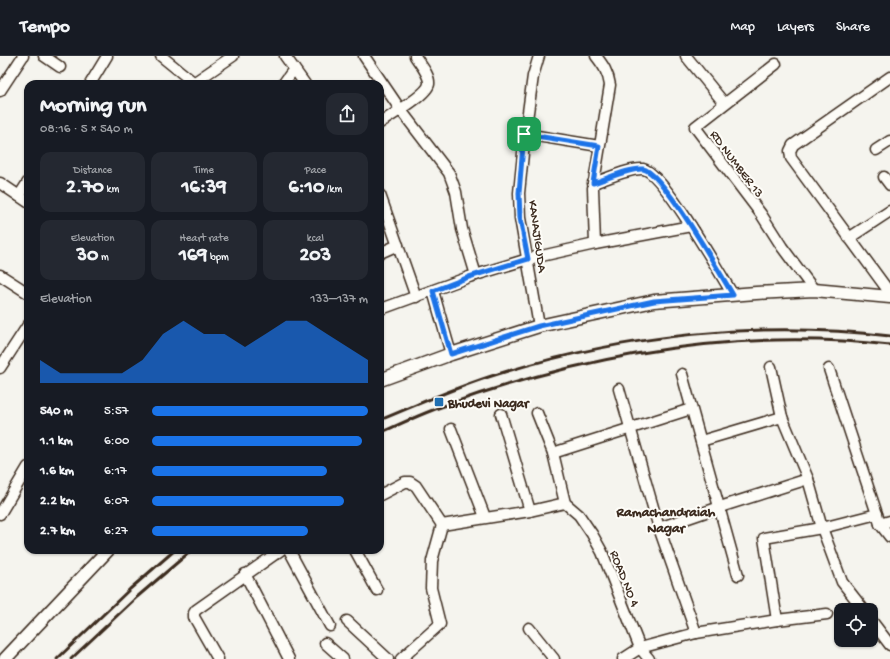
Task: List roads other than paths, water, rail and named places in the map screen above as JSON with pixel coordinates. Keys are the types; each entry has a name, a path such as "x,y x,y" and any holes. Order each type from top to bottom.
{"street":[{"path":"0,91 23,56"},
{"path":"44,56 60,67"},
{"path":"92,80 106,56"},
{"path":"161,56 189,80"},
{"path":"197,80 233,56"},
{"path":"285,56 302,80"},
{"path":"364,56 380,80"},
{"path":"384,120 415,101 425,92 429,84 427,76 415,56"},
{"name":"KANAJIGUDA","path":"539,56 533,76 524,134 519,193 520,218 539,326"},
{"path":"595,244 593,183 610,84 609,75 605,67 596,56"},
{"path":"686,56 724,103 776,64"},
{"path":"286,80 294,69"},
{"path":"890,77 793,145 790,151 791,158 890,293"},
{"path":"384,85 449,173 456,192 462,229 476,275"},
{"name":"RD NUMBER 13","path":"724,103 695,127 761,214 782,247 814,290"},
{"path":"524,134 599,146"},
{"path":"876,150 890,141"},
{"path":"593,183 630,171 643,169 650,172 662,184 691,226 733,295"},
{"path":"0,183 24,199"},
{"path":"19,196 24,188"},
{"path":"384,206 416,297"},
{"path":"849,238 890,211"},
{"path":"384,308 476,275 528,259 595,244 691,226"},
{"path":"384,251 398,245"},
{"path":"0,275 24,290"},
{"path":"384,379 451,354 539,326 654,301 814,290 890,297"},
{"path":"433,291 451,354"},
{"path":"0,368 24,331"},
{"path":"771,367 782,417 808,478 822,528 842,582 858,603"},
{"path":"829,369 882,520 890,537"},
{"path":"682,374 738,575"},
{"path":"619,389 660,528 696,633"},
{"path":"553,453 691,409"},
{"path":"442,525 530,511 565,503 553,453 537,413"},
{"path":"500,414 530,511"},
{"path":"701,441 782,417"},
{"path":"451,429 485,517"},
{"path":"660,528 808,478"},
{"path":"0,514 24,479"},
{"path":"384,493 405,482 410,482 416,486 442,525 432,561 431,588 440,624 401,659"},
{"name":"ROAD NO 4","path":"565,503 579,515 602,552 640,648 649,659"},
{"path":"777,620 764,538 882,520"},
{"path":"5,659 104,554"},
{"path":"218,659 194,617 194,613 245,574 275,554"},
{"path":"291,554 330,626"},
{"path":"357,554 377,590"},
{"path":"245,574 289,659"},
{"path":"623,659 640,648 696,633 777,620 827,614"},
{"path":"347,621 388,659"},
{"path":"529,628 554,659"},
{"path":"878,629 890,645"},
{"path":"325,643 343,659"}],"railway":[{"path":"384,418 453,390 498,374 594,349 643,341 692,334 791,330 841,331 890,336"},
{"path":"384,431 433,410 495,388 606,360 662,350 719,343 776,340 833,341 890,345"},
{"path":"57,659 130,589 170,554"},
{"path":"71,659 137,597 187,554"}],"place":[{"name":"Bhudevi Nagar","path":"439,402"}],"district":[{"name":"Ramachandraiah Nagar","path":"666,520"}]}
